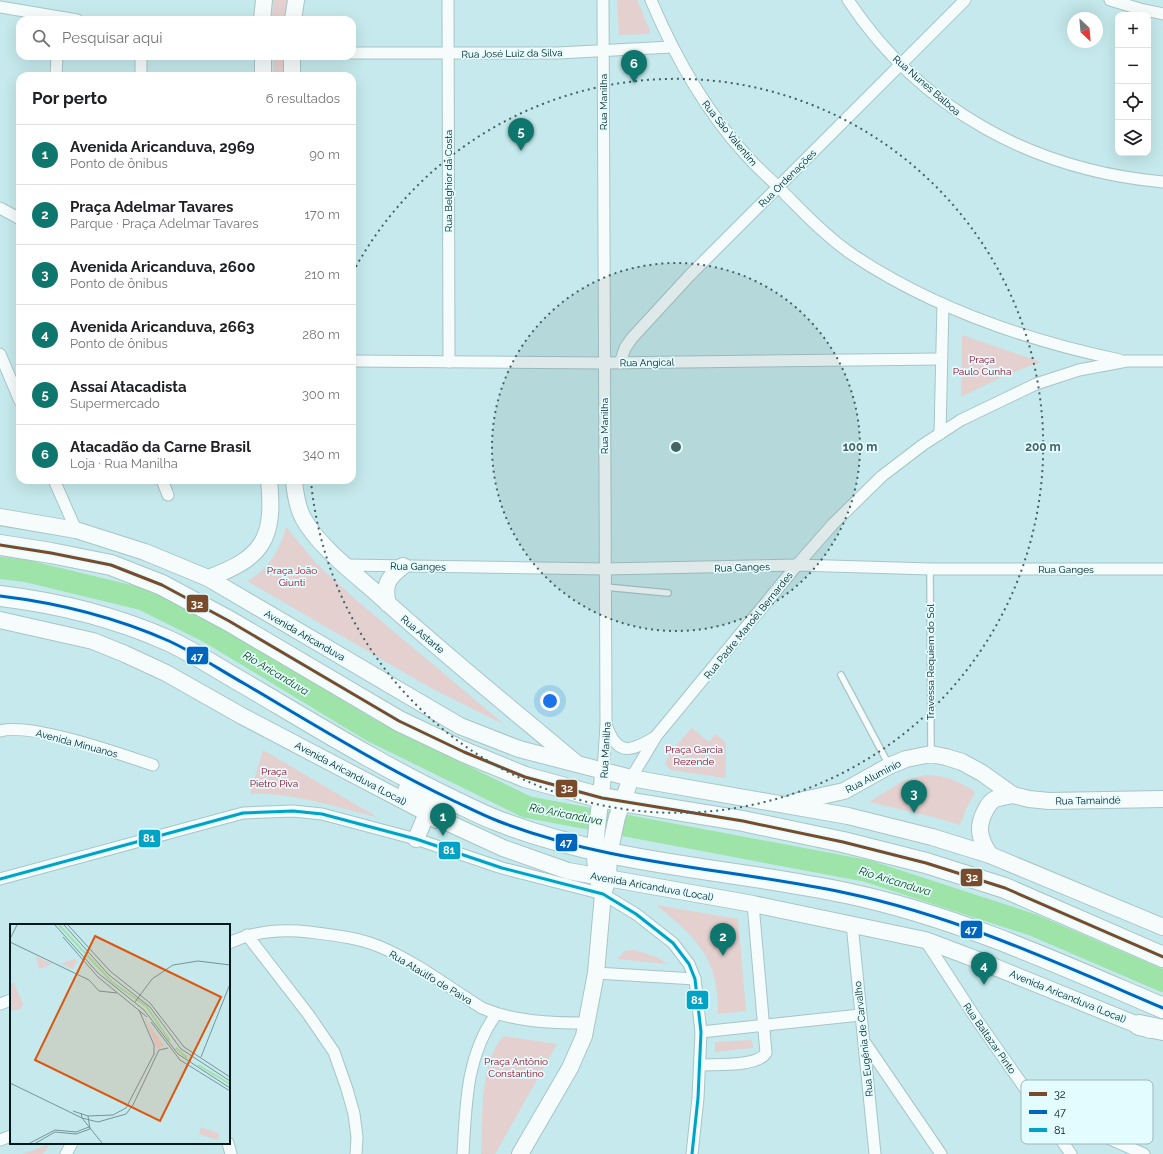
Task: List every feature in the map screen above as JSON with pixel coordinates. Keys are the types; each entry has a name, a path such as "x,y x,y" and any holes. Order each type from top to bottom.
{"highway":[{"path":"0,545 111,565 162,585 229,621 406,724 464,752 525,777 601,805 619,809 743,821 843,842 926,863 1005,888 1163,957"},
{"path":"0,552 39,558 51,553"},
{"path":"0,596 28,600 104,616 163,639 285,707 370,757 433,790 496,820 556,841 603,845 846,893 916,912 1010,945 1163,1008"},
{"path":"285,707 292,724 429,802 432,815"},
{"path":"1138,1025 1163,1030"}],"main road":[{"path":"262,16 264,0"},
{"path":"294,16 296,0"},
{"path":"262,60 263,72"},
{"path":"292,60 292,72"},
{"path":"208,578 234,568 247,560 265,539 270,526 271,510 269,484"},
{"name":"Rua Astarte","path":"294,484 297,505 304,518 313,532 344,565 388,604 581,766"},
{"name":"Avenida Aricanduva","path":"0,517 76,530 145,552 208,578 460,726 519,749 603,772"},
{"path":"388,604 385,590 386,584 403,566"},
{"name":"Avenida Aricanduva (Local)","path":"0,620 93,641 125,654 166,673 242,716 432,815 503,848 568,871 754,904 924,940 1163,1035"},
{"name":"Rua Alumínio","path":"784,804 844,791 889,766 906,759 931,754 962,762 982,773 1013,795"},
{"path":"603,772 848,816 932,837 990,854 1163,927"},
{"name":"Rua Manilha","path":"603,772 601,805 603,845"},
{"name":"Rua Padre Manoel Bernardes","path":"603,845 631,778"},
{"path":"990,854 982,843 979,830 981,818 987,807 995,799 1013,795"},
{"name":"Rua Tamaindé","path":"1013,795 1049,801 1163,799"},
{"path":"416,839 432,815"},
{"path":"520,1154 570,1068 584,1036 596,973 603,894 603,845"}],"street":[{"name":"Rua Belghior da Costa","path":"448,0 449,362"},
{"name":"Rua Manilha","path":"603,0 606,724 603,772"},
{"name":"Rua São Valentim","path":"651,0 671,47 696,90 746,156 818,226 852,254 943,304"},
{"name":"Rua Nunes Balboa","path":"848,0 880,43 900,64 961,115 1013,144 1063,164 1138,180 1163,182"},
{"name":"Rua Ordenações","path":"620,363 625,348 632,338 690,275 965,0"},
{"path":"1110,0 1163,14"},
{"path":"0,7 46,16"},
{"name":"Rua José Luiz da Silva","path":"356,53 448,54 671,47"},
{"path":"56,72 57,60"},
{"path":"140,60 140,72"},
{"path":"0,208 16,217"},
{"path":"940,434 943,304 966,315 1020,335 1085,353 1127,361"},
{"path":"0,354 16,392"},
{"name":"Rua Angical","path":"356,361 620,363 941,359"},
{"path":"940,434 962,420 1036,384 1079,370 1127,361 1163,361"},
{"name":"Rua Padre Manoel Bernardes","path":"631,778 657,735 797,565 833,524 882,476 940,434"},
{"path":"56,484 76,530"},
{"path":"164,484 168,494"},
{"name":"Rua Ganges","path":"344,565 605,569 797,565 930,569 1163,569"},
{"path":"606,724 614,742 628,749 638,748 657,735"},
{"name":"Avenida Minuanos","path":"0,731 13,728 25,729 153,765"},
{"path":"0,879 243,813 286,811 322,814 416,839 502,868 603,894 636,914 673,943 689,964 695,979 701,1032 700,1065 692,1154"},
{"path":"700,1065 746,1062 760,1059 767,1050 754,904"},
{"name":"Rua Eugênia de Carvalho","path":"852,924 875,1154"},
{"name":"Rua Ataúlfo de Paiva","path":"230,943 248,935 273,930 300,931 356,939 394,954 482,1008 496,1014 524,1020 587,1023"},
{"path":"248,935 308,1014 334,1052 354,1114 357,1137 356,1154"},
{"name":"Rua Baltazar Pinto","path":"924,940 1021,1083"},
{"path":"596,973 695,979"},
{"path":"0,1004 10,1000"},
{"path":"463,1154 468,1079 480,1040 496,1014"},
{"path":"701,1032 860,1015"},
{"path":"864,1042 941,1154"},
{"path":"0,1140 10,1136"},
{"path":"66,1154 71,1144"},
{"path":"228,1144 231,1154"},
{"name":"Rua Baltazar Pinto","path":"1064,1144 1071,1154"},
{"path":"1121,1144 1144,1154"}],"lane":[{"name":"Travessa Requiem do Sol","path":"930,569 931,754"},
{"path":"605,587 668,593"},
{"path":"841,675 889,766"}],"green space":[{"path":"273,0 287,0 286,16 272,16"},
{"path":"617,0 637,0 650,31 649,34 619,35"},
{"path":"273,60 286,60 286,72 273,72"},
{"name":"Praça Paulo Cunha","path":"962,335 1041,362 1006,375 961,397"},
{"name":"Praça João Giunti","path":"286,527 316,563 355,599 505,725 431,688 247,581 267,565 281,543"},
{"name":"Praça Garcia Rezende","path":"692,728 709,742 716,734 726,743 726,778 670,770 665,763 671,751"},
{"name":"Praça Pietro Piva","path":"263,750 377,817 281,795 250,794"},
{"path":"925,775 952,779 975,792 960,825 869,802 903,781"},
{"path":"656,905 738,919 746,1011 718,1014 714,978 710,964 703,951 683,928"},
{"path":"634,950 657,957 667,964 618,959 624,951"},
{"name":"Praça Antônio Constantino","path":"503,1036 557,1044 495,1154 481,1154 486,1077 495,1048"},
{"path":"752,1040 753,1048 715,1052 715,1042"},
{"path":"50,1144 43,1154 22,1154"}],"waterway":[{"name":"Rio Aricanduva","path":"0,568 26,571 142,599 212,634 372,731 527,807 867,871 1033,925 1163,981"}],"transit line":[{"name":"32","path":"0,545 111,565 162,585 229,621 399,721 464,752 525,777 602,798 743,821 843,842 926,863 1005,888 1163,957"},
{"name":"47","path":"0,596 86,612 149,632 169,641 198,656 373,759 480,814 498,821 541,836 627,857 758,877 846,893 927,914 1046,958 1163,1008"},
{"name":"81","path":"0,879 243,813 293,811 322,814 416,839 502,868 603,894 636,914 673,943 689,964 695,979 701,1032 698,1098 692,1154"}],"place":[{"name":"Atacadão da Carne Brasil","path":"634,83"},
{"name":"Assaí Atacadista","path":"521,151"},
{"name":"Avenida Aricanduva, 2600","path":"914,813"},
{"name":"Avenida Aricanduva, 2969","path":"443,836"},
{"name":"Praça Adelmar Tavares","path":"723,956"},
{"name":"Avenida Aricanduva, 2663","path":"984,985"}]}
